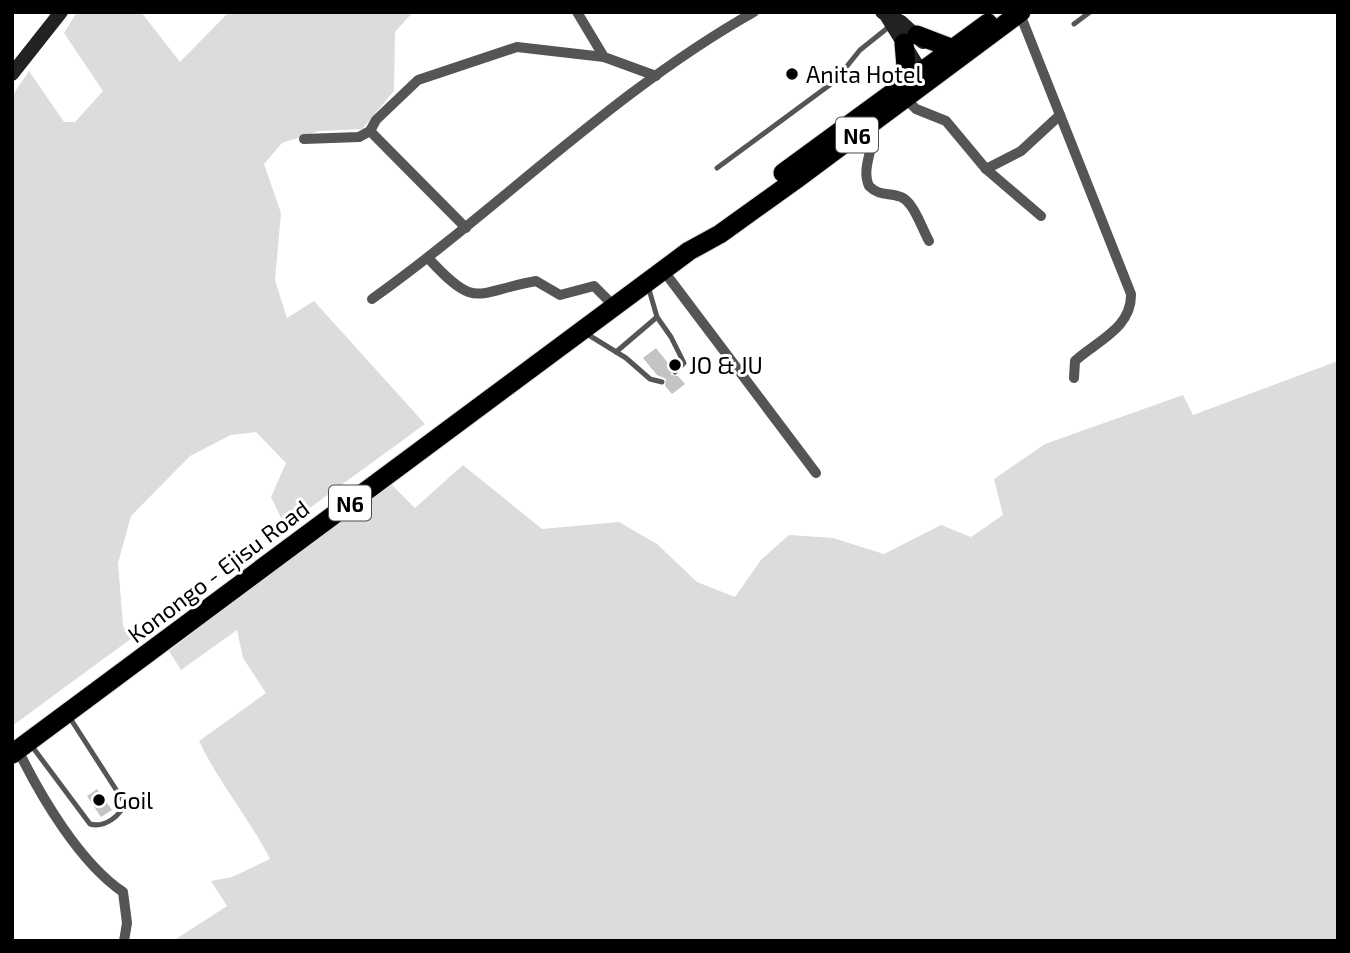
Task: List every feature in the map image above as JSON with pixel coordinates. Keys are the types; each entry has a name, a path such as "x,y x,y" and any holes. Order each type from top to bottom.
{"highway":[{"name":"Konongo - Ejisu Road","path":"688,251 712,225 925,77 945,58 1015,13"},
{"path":"902,93 911,39 945,58"},
{"name":"Konongo - Ejisu Road","path":"20,749 688,251 720,234 871,125 902,93"}],"main road":[{"path":"12,74 61,12"},
{"path":"886,17 911,39 925,77"}],"street":[{"path":"577,12 604,57"},
{"path":"372,299 429,259 656,76 754,12"},
{"path":"1015,13 1060,115 1130,294 1131,307 1126,318 1075,361 1074,378"},
{"path":"304,139 359,137 370,131 376,120 418,80 517,47 604,57 656,76"},
{"path":"902,93 916,109 946,121 986,169 1041,216"},
{"path":"986,169 1021,151 1060,115"},
{"path":"871,125 873,147 865,170 869,187 882,195 898,196 906,200 929,242"},
{"path":"370,131 466,228"},
{"path":"429,259 452,284 469,294 481,296 536,281 560,295 594,286 614,306"},
{"path":"655,276 816,473"},
{"path":"20,749 36,786 97,871 123,892 127,922 124,941"}],"lane":[{"path":"1074,24 1090,12"},
{"path":"717,168 835,81 886,17"},
{"path":"655,276 657,317 682,355 684,363 675,372"},
{"path":"617,352 657,317"},
{"path":"581,331 617,352 650,379 662,382"},
{"path":"20,749 90,824 98,827 121,812 124,802 68,714"}],"shaded area":[{"path":"77,12 141,12 180,62 229,12 413,12 395,32 394,91 362,129 319,131 282,143 264,164 281,213 275,280 287,318 314,301 425,424 285,526 271,497 286,463 256,432 231,435 190,456 131,516 118,563 123,626 132,638 12,726 12,96 29,71 64,122 75,122 103,91 64,33"},
{"path":"1338,361 1338,941 173,941 227,906 211,881 232,877 270,859 199,741 266,693 243,658 237,630 181,670 169,651 389,482 415,508 463,465 542,529 619,522 657,544 697,582 735,597 761,560 789,535 833,538 884,554 941,525 971,537 1003,515 994,479 1045,444 1183,395 1193,415"}],"building":[{"path":"656,348 672,368 671,375 678,376 685,384 672,394 665,386 666,379 657,375 643,358"},
{"path":"97,789 112,810 101,817 87,796"}],"place":[{"name":"Anita Hotel","path":"792,74"},
{"name":"JO & JU","path":"675,365"},
{"name":"Goil","path":"99,800"}]}
